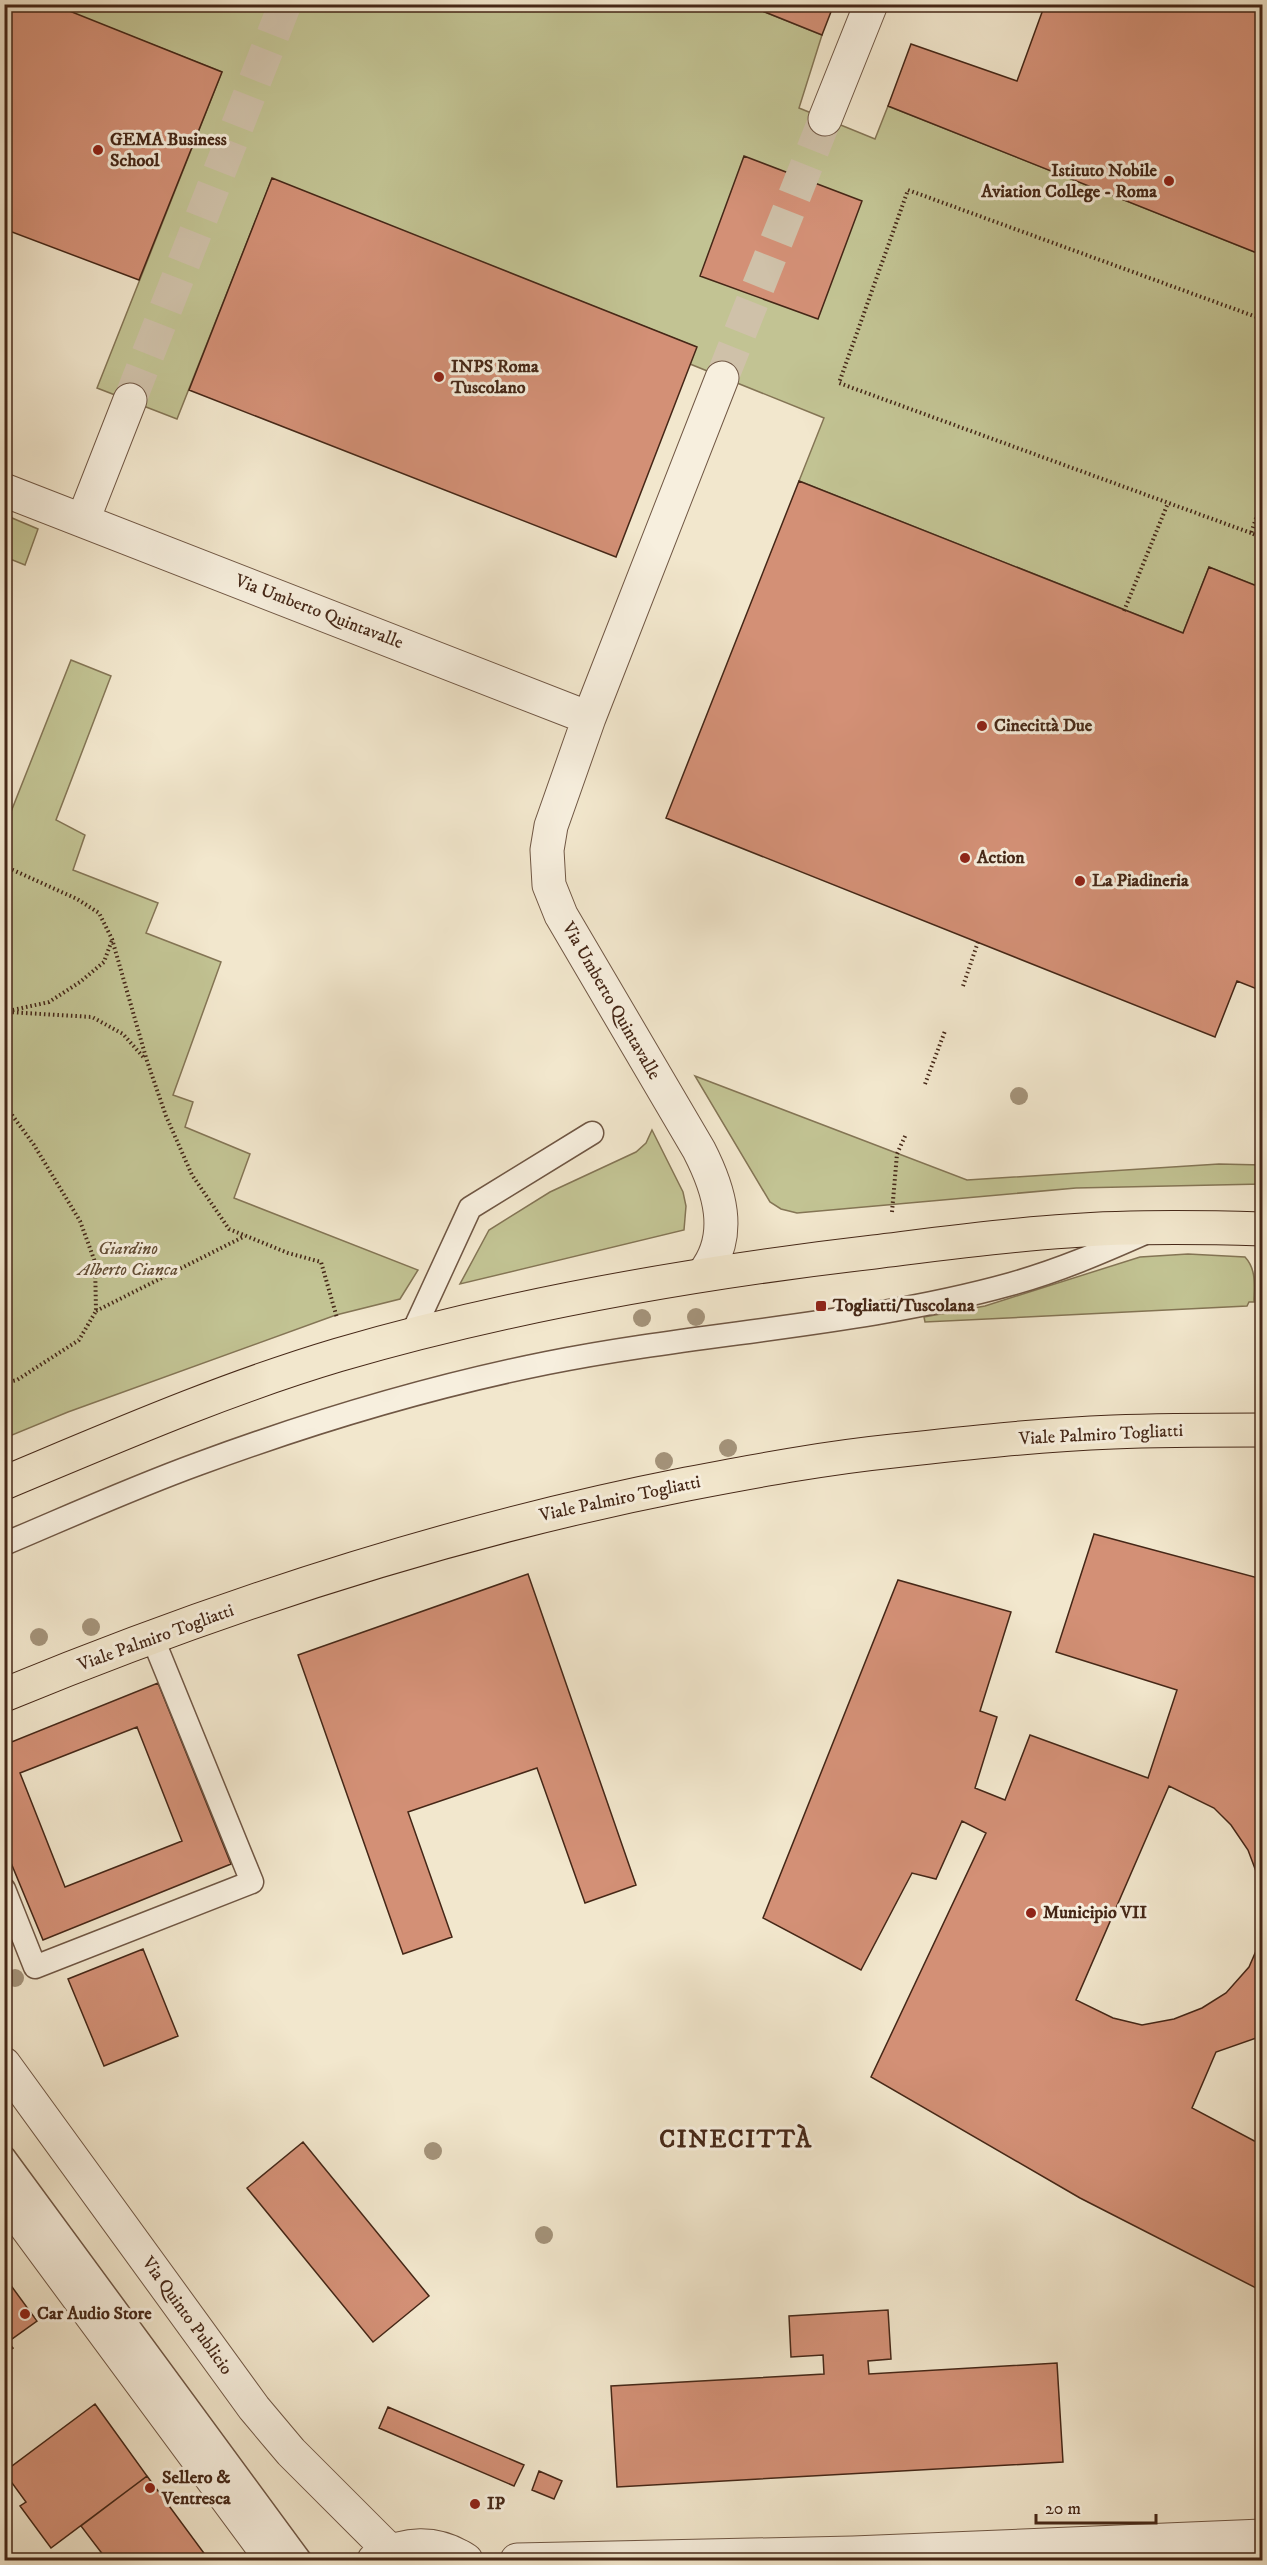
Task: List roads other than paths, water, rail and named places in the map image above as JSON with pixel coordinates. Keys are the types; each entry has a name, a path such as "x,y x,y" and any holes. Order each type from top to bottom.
{"main road":[{"path":"4,1483 209,1399 340,1355 477,1319 592,1294 704,1274 972,1239 1071,1230 1157,1227 1263,1229"},
{"name":"Viale Palmiro Togliatti","path":"4,1695 153,1639 390,1557 468,1534 595,1502 726,1476 850,1456 1111,1432 1263,1430"}],"street":[{"path":"825,119 870,4"},
{"name":"Via Umberto Quintavalle","path":"704,1274 719,1248 721,1239 719,1202 708,1167 567,927 549,885 547,850 551,826 589,718 722,378"},
{"path":"83,520 130,400"},
{"name":"Via Umberto Quintavalle","path":"4,490 589,718"},
{"name":"Via Quinto Publicio","path":"4,2064 254,2408 382,2556"},
{"path":"4,2197 272,2560"},
{"path":"518,2560 853,2553 1263,2536"},
{"path":"382,2556 411,2545 432,2546 452,2551 466,2560"}],"lane":[{"path":"411,1336 470,1208 592,1132"},
{"path":"4,1544 195,1465 356,1410 485,1376 609,1351 930,1304 1041,1275 1091,1257 1157,1227"},
{"path":"4,1889 35,1967 252,1882 153,1639"},
{"path":"4,2157 300,2560"}],"tunnel":[{"path":"130,400 285,4"},
{"path":"722,378 825,119"}],"place":[{"name":"GEMA Business School","path":"98,150"},
{"name":"Istituto Nobile Aviation College - Roma","path":"1169,181"},
{"name":"INPS Roma Tuscolano","path":"439,377"},
{"name":"Cinecittà Due","path":"982,726"},
{"name":"Action","path":"965,858"},
{"name":"La Piadineria","path":"1080,881"},
{"name":"Togliatti/Tuscolana","path":"821,1306"},
{"name":"Municipio VII","path":"1031,1913"},
{"name":"Car Audio Store","path":"25,2314"},
{"name":"Sellero & Ventresca","path":"150,2488"},
{"name":"IP","path":"475,2504"}],"district":[{"name":"CINECITTÀ","path":"736,2140"}],"park label":[{"name":"Giardino Alberto Cianca","path":"128,1259"}]}
